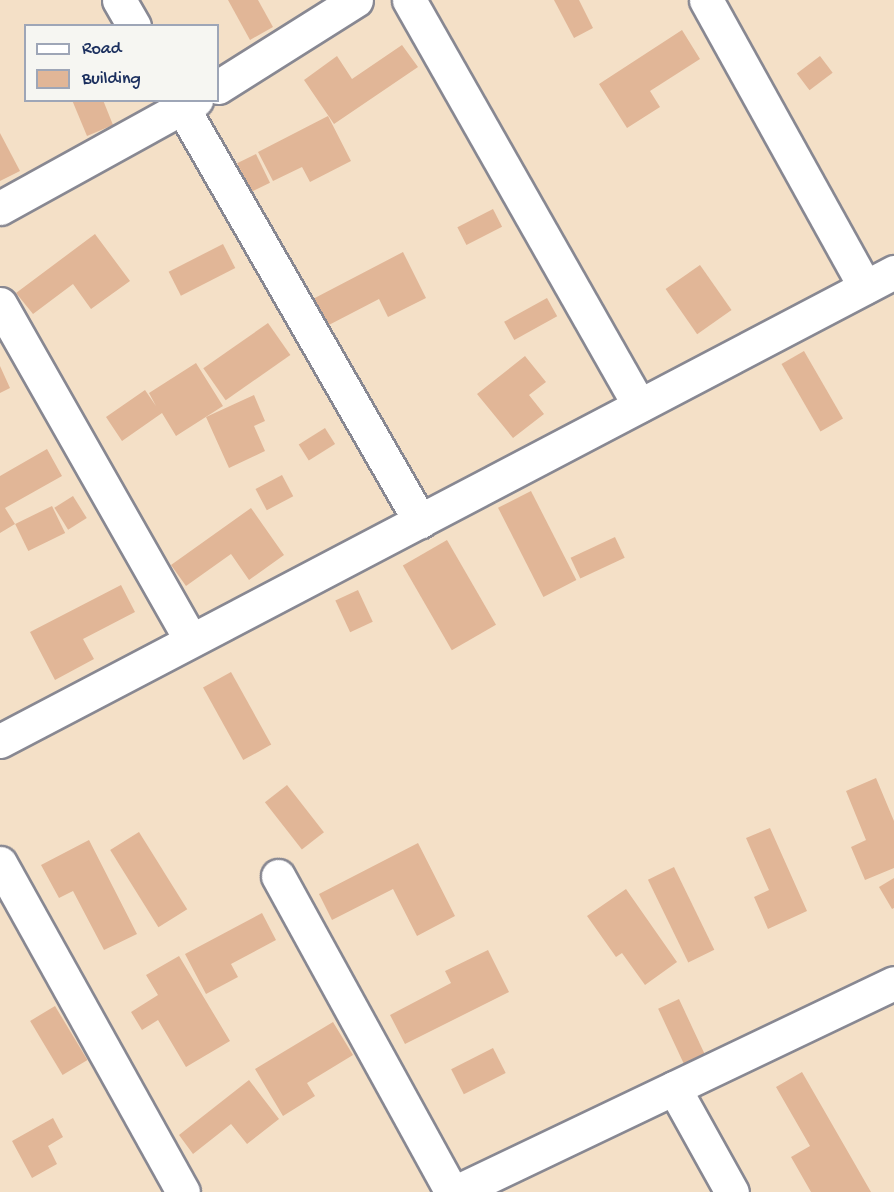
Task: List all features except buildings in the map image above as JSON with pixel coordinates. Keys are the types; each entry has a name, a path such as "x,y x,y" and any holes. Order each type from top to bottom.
{"street":[{"path":"119,0 133,24"},
{"path":"219,86 356,0"},
{"path":"409,0 639,405"},
{"path":"706,0 865,287"},
{"path":"0,208 186,103 420,520"},
{"path":"0,741 894,272"},
{"path":"0,304 191,640"},
{"path":"0,863 183,1192"},
{"path":"278,876 454,1192 894,983"},
{"path":"674,1088 732,1192"}]}
